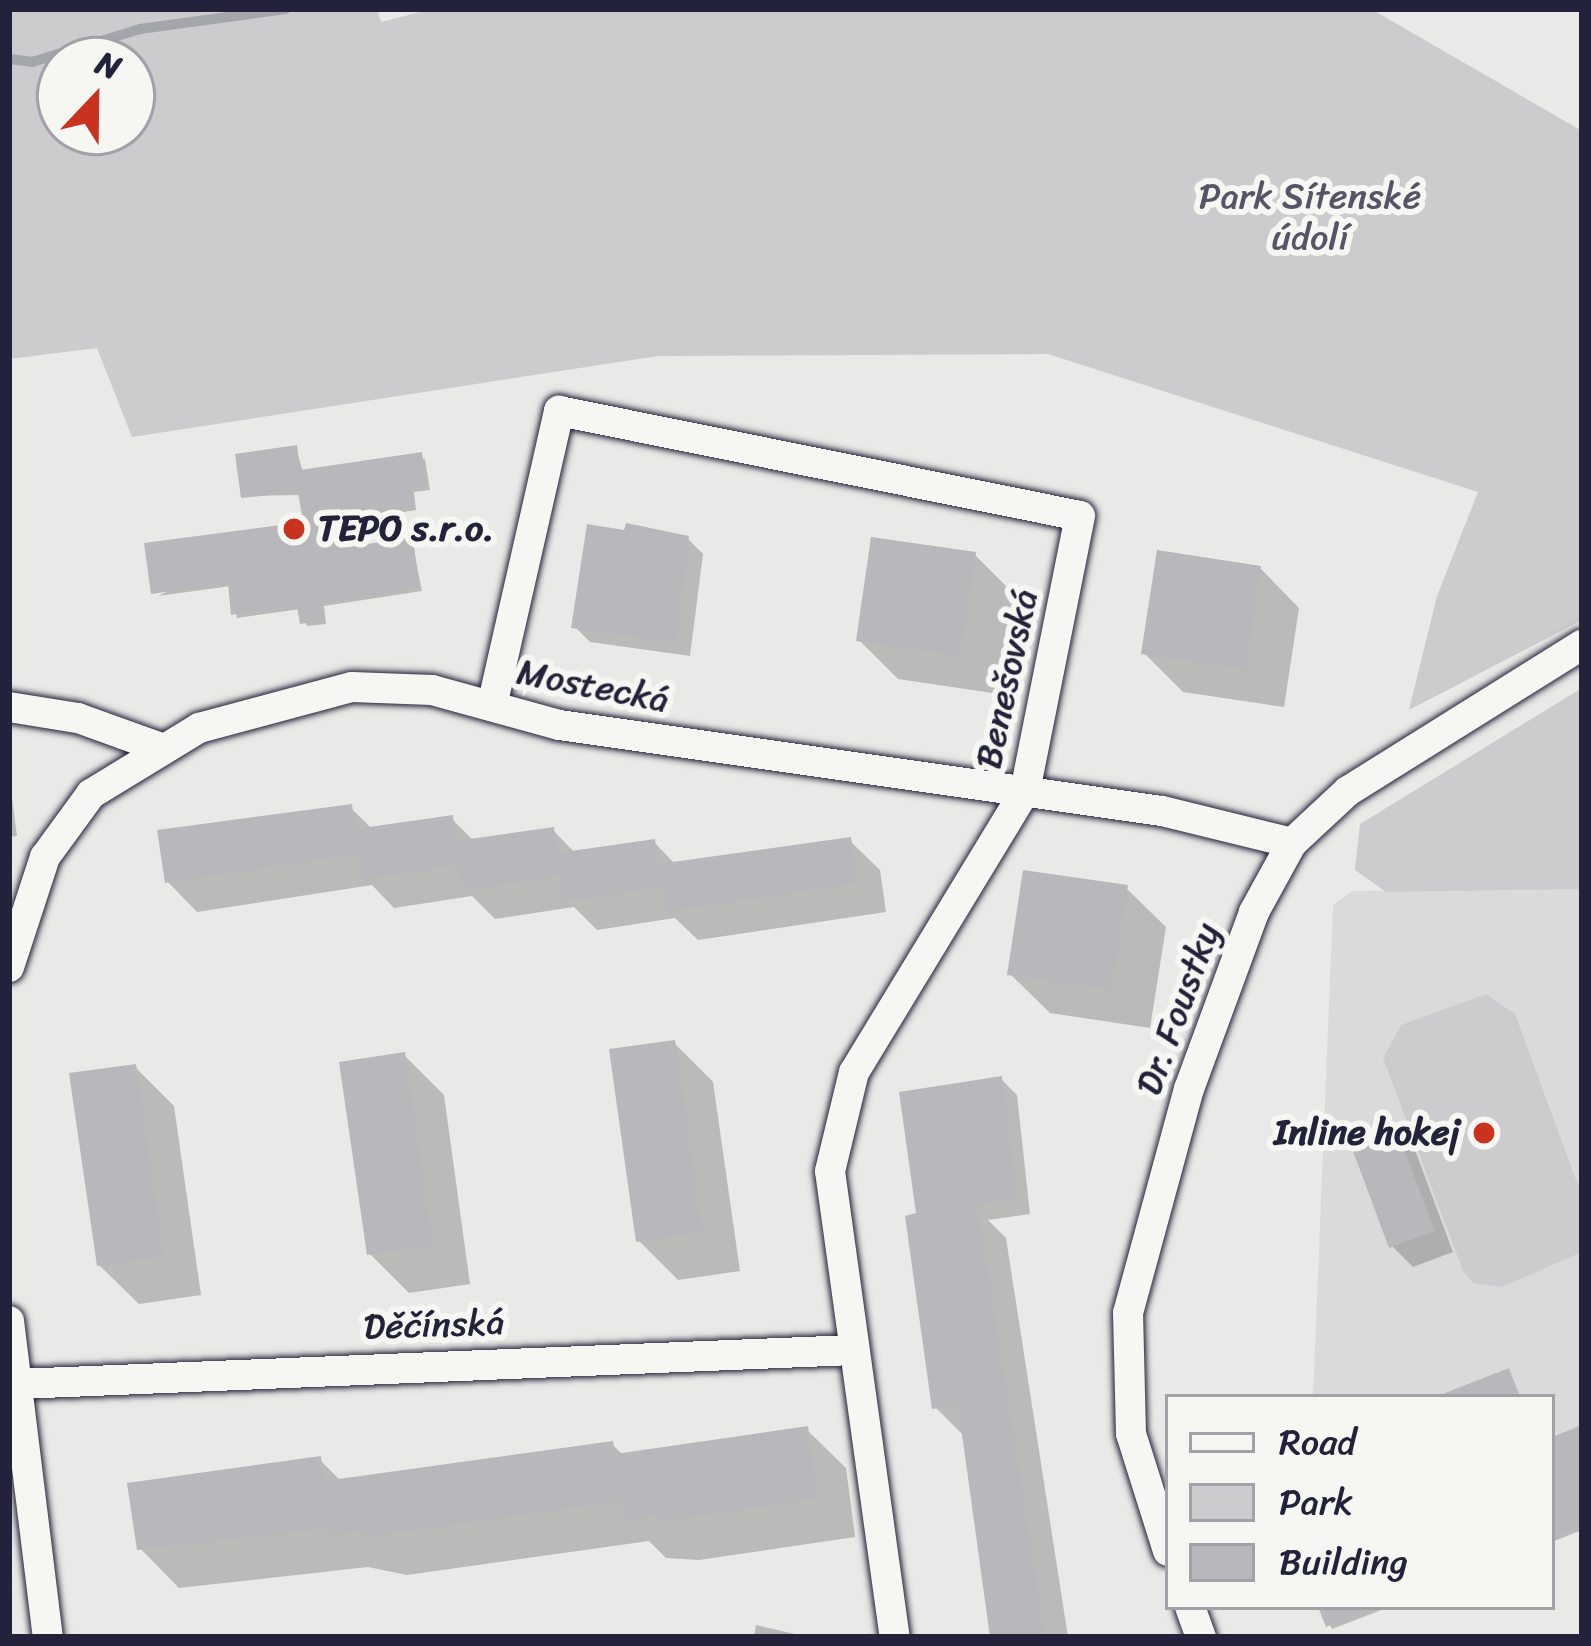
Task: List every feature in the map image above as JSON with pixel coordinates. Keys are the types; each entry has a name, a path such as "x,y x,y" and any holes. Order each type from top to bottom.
{"street":[{"name":"Benešovská","path":"492,706 560,412 1080,516 1024,791 854,1072 830,1171 895,1637"},
{"name":"Dr. Foustky","path":"1165,1542 1131,1434 1125,1369 1137,1260 1220,998 1292,843 1416,743 1582,645"},
{"name":"Mostecká","path":"9,968 45,857 91,794 199,728 352,687 432,690 560,725 1238,825 1292,843"},
{"path":"9,707 78,718 164,748"},
{"path":"9,1321 48,1637"},
{"name":"Děčínská","path":"18,1384 854,1350"}],"shaded area":[{"path":"1582,889 1582,1525 1555,1536 1555,1394 1313,1394 1333,905 1352,891"}],"green space":[{"name":"Park Sítenské údolí","path":"9,9 377,9 381,22 432,9 1371,9 1582,131 1582,620 1409,710 1437,596 1478,492 1048,354 658,356 132,437 97,348 9,359"},
{"path":"1582,688 1582,889 1386,892 1355,870 1360,824"},
{"name":"Inline hokej","path":"1486,994 1515,1014 1582,1196 1582,1252 1502,1287 1473,1283 1463,1271 1383,1058 1401,1025"}],"building":[{"name":"TEPO s.r.o.","path":"297,445 300,470 422,452 427,486 411,489 414,507 342,518 342,548 413,537 419,588 321,603 324,620 300,624 297,606 231,615 228,583 151,594 144,543 303,522 298,492 241,498 235,454"},
{"path":"626,523 689,536 676,643 571,628 587,524 624,530"},
{"path":"871,537 976,552 960,656 856,641"},
{"path":"1157,550 1261,566 1246,669 1141,654"},
{"path":"352,804 355,829 453,815 456,841 554,827 557,853 655,839 658,864 851,837 858,883 666,912 662,887 564,902 560,876 463,891 459,865 362,880 358,854 165,883 157,830"},
{"path":"1023,870 1128,885 1111,990 1007,975"},
{"path":"675,1040 702,1232 636,1242 609,1049"},
{"path":"405,1052 432,1245 367,1255 339,1062"},
{"path":"136,1064 163,1257 97,1266 69,1073"},
{"path":"1002,1076 1017,1199 977,1205 1045,1637 990,1637 958,1405 932,1409 905,1216 916,1213 899,1092"},
{"path":"1395,1126 1435,1231 1389,1248 1350,1143"},
{"path":"1509,1368 1519,1394 1443,1394"},
{"path":"1582,1425 1582,1525 1555,1536 1555,1436"},
{"path":"808,1426 817,1499 657,1522 657,1516 624,1520 622,1501 365,1537 364,1531 332,1535 331,1528 137,1550 127,1483 321,1456 324,1481 613,1441 615,1454"},
{"path":"1319,1610 1368,1610 1326,1627"},
{"path":"756,1625 799,1635 799,1637 754,1637"}],"waterway":[{"path":"9,59 32,62 140,29 286,9"}],"place":[{"name":"TEPO s.r.o.","path":"294,529"},
{"name":"Inline hokej","path":"1484,1133"}]}
